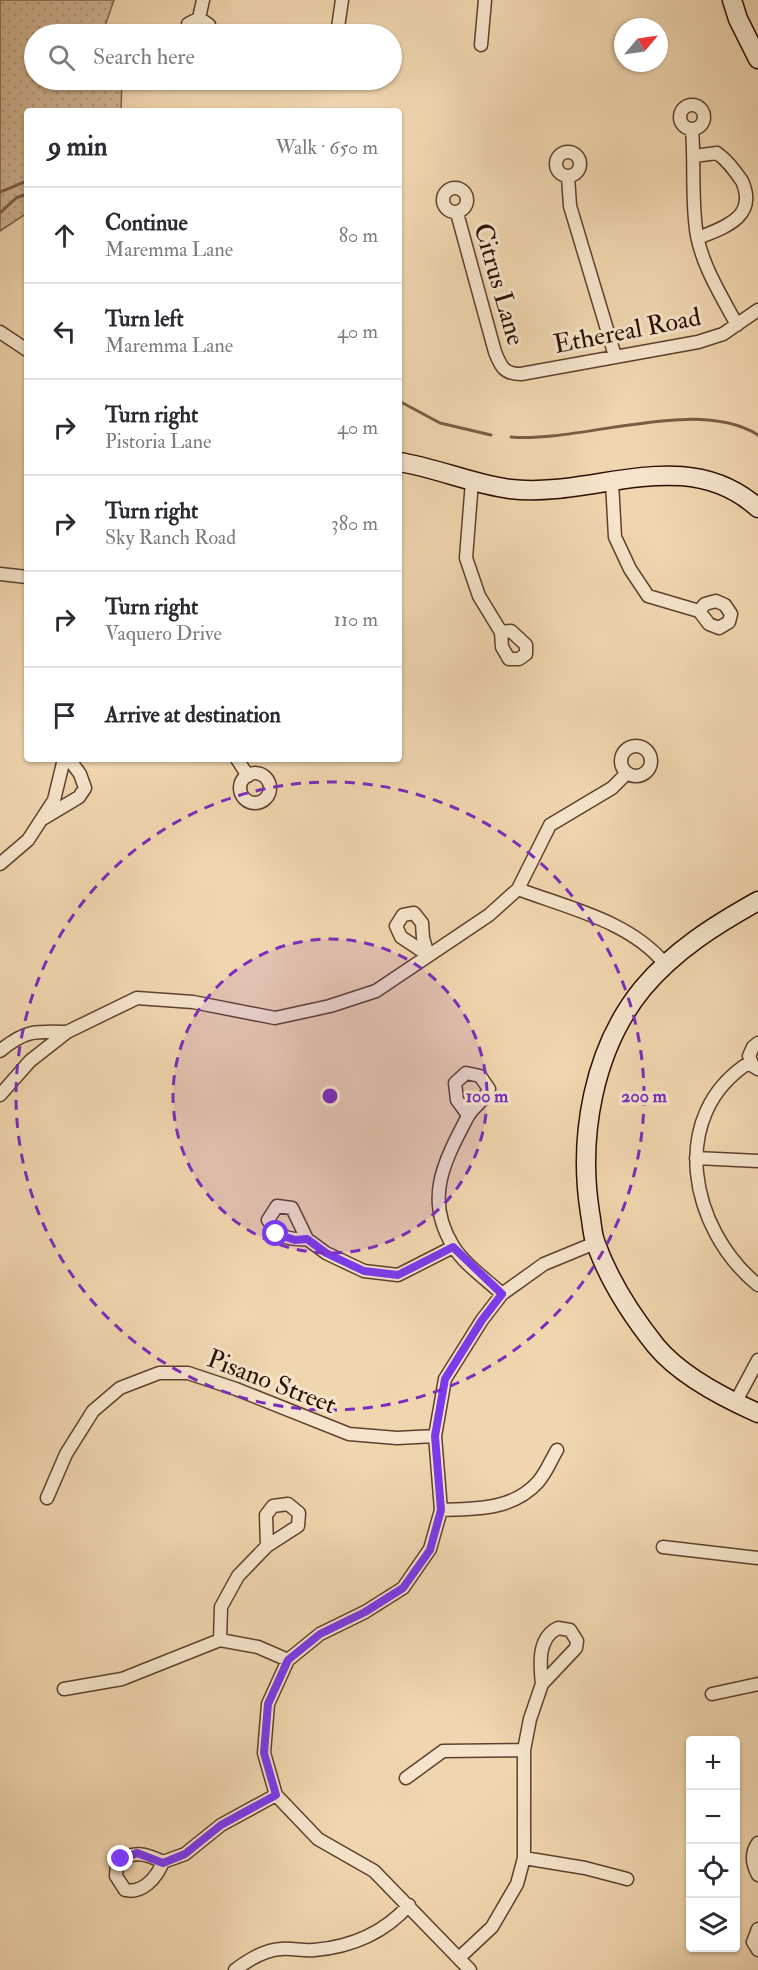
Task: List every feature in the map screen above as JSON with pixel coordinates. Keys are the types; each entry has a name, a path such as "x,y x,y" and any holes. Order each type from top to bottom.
{"street":[{"path":"188,24 199,18 203,0"},
{"path":"338,24 342,0"},
{"path":"481,45 485,0"},
{"path":"732,0 738,19 758,59"},
{"path":"199,18 208,24"},
{"path":"692,129 693,208 698,238 710,273 737,324"},
{"path":"694,156 717,153 729,162 750,195 750,205 741,217 698,238"},
{"path":"568,176 570,206 615,356"},
{"name":"Citrus Lane","path":"457,213 476,288 501,367"},
{"name":"Ethereal Road","path":"501,367 509,374 521,374 698,342 723,334 758,310"},
{"path":"0,332 24,348"},
{"path":"402,463 512,489 565,488 658,473 699,478 734,492 758,508"},
{"path":"472,481 466,558 478,596 501,632"},
{"path":"612,482 615,537 630,569 648,597 699,611"},
{"path":"0,574 24,577"},
{"path":"2,857 28,840 43,818 54,800 66,762"},
{"path":"43,818 80,797 85,788 80,774 70,762"},
{"path":"239,762 248,776"},
{"path":"0,1095 30,1061 67,1032 138,998 194,1002 275,1018 330,1006 376,991 489,915 518,889 550,825 612,788 627,773"},
{"path":"518,889 617,926 639,938 665,963"},
{"path":"758,901 704,932 665,963 641,990 621,1022 594,1084 585,1150 595,1243 625,1302 657,1347 699,1382 735,1403 758,1413"},
{"path":"0,1051 23,1034 37,1031 67,1032"},
{"path":"758,1043 750,1051 754,1065 719,1088 703,1117 696,1158 698,1193 715,1235 742,1272 758,1285"},
{"path":"468,1115 439,1178 437,1210 453,1247 502,1294"},
{"path":"696,1158 758,1161"},
{"path":"307,1239 326,1253 364,1271 398,1275 453,1247"},
{"path":"470,1970 374,1871 318,1839 276,1795 264,1753 268,1704 288,1660 320,1634 365,1612 403,1588 430,1550 441,1510 435,1436 445,1379 482,1320 502,1294 544,1264 595,1243"},
{"path":"735,1403 758,1360"},
{"name":"Pisano Street","path":"47,1498 66,1454 93,1411 120,1388 159,1373 188,1373 236,1389 349,1434 397,1438 435,1436"},
{"path":"441,1510 487,1509 518,1499 538,1482 557,1450"},
{"path":"220,1640 221,1607 238,1576 267,1546"},
{"path":"663,1548 758,1558"},
{"path":"64,1689 122,1679 220,1640 258,1647 288,1660"},
{"path":"459,1958 492,1927 517,1884 524,1857 524,1750 530,1719 542,1684"},
{"path":"712,1694 758,1684"},
{"path":"406,1778 443,1751 524,1750"},
{"path":"163,1863 185,1854 221,1825 276,1795"},
{"path":"758,1843 754,1849 752,1863 758,1875"},
{"path":"524,1857 585,1868 627,1879"},
{"path":"235,1970 251,1958 280,1949 310,1951 340,1947 394,1922 409,1905"},
{"path":"758,1929 753,1942 758,1950"}],"shaded area":[{"path":"0,0 114,0 106,24 24,24 24,90 122,90 121,108 24,108 24,215 0,231"}],"waterway":[{"path":"0,192 24,182"},
{"path":"0,213 16,198 24,195"},
{"path":"402,403 440,423 491,435"},
{"path":"511,437 570,434 671,420 703,420 732,424 758,435"}],"route":[{"path":"121,1859 137,1853 163,1863 185,1854 221,1825 276,1795 264,1753 268,1704 288,1660 320,1634 365,1612 403,1588 430,1550 441,1510 435,1436 445,1379 482,1320 502,1294 453,1247 398,1275 364,1271 326,1253 307,1239 295,1240 276,1234"}]}
